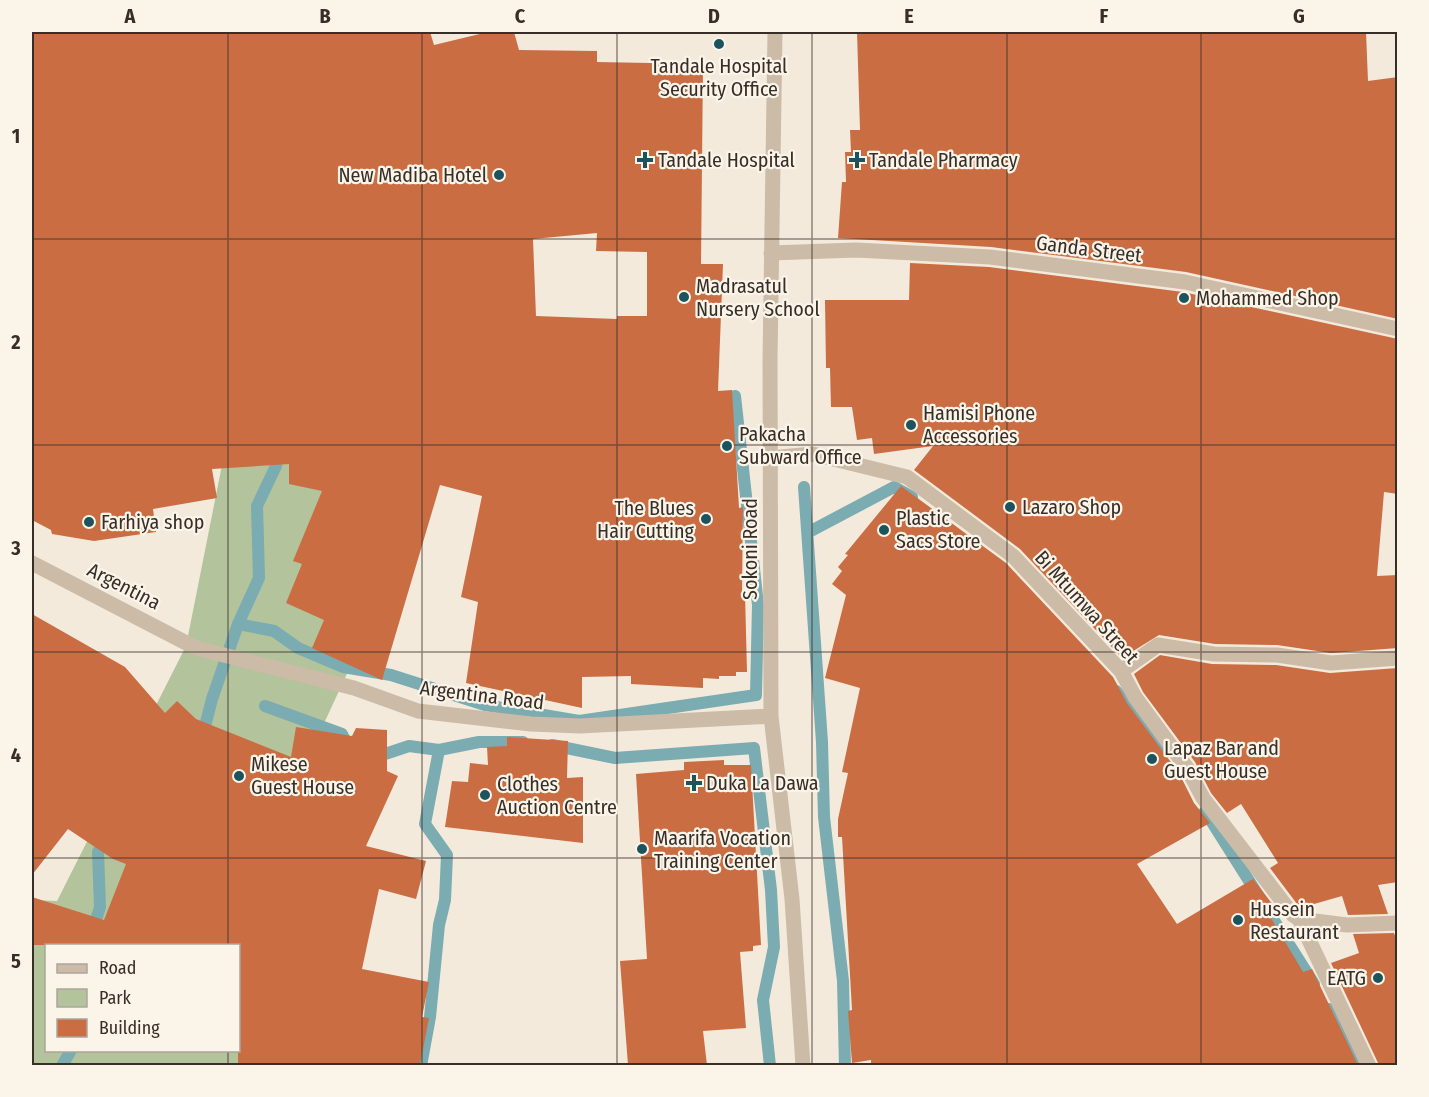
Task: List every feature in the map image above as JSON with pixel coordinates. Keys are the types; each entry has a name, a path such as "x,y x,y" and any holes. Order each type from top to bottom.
{"street":[{"name":"Sokoni Road","path":"775,32 771,253 771,716 792,899 803,1065"},
{"name":"Ganda Street","path":"771,253 856,250 990,257 1185,282 1398,328"},
{"name":"Bi Mtumwa Street","path":"770,458 813,454 907,477 1013,556 1121,671 1135,697 1187,768 1203,798 1293,915 1299,919 1369,1065"},
{"name":"Argentina","path":"32,562 196,648"},
{"path":"1121,671 1158,645 1214,654 1277,655 1331,663 1398,658"},
{"name":"Argentina Road","path":"196,648 354,688 418,711 531,724 580,726 771,716"},
{"path":"1299,919 1347,925 1398,923"}],"green space":[{"path":"173,32 307,32 413,531 295,786 302,961 276,1065 32,1065 32,900 57,901 186,646 223,460 148,140"}],"building":[{"path":"32,32 430,32 434,45 488,32 514,32 519,50 597,51 597,62 703,64 701,264 723,264 718,391 732,390 739,508 743,507 742,593 745,593 747,672 736,672 736,676 719,676 719,679 703,678 703,688 631,684 631,676 582,677 582,708 466,683 478,602 461,597 482,496 440,485 382,680 312,648 324,620 286,603 302,564 293,561 322,491 289,484 289,464 212,469 217,498 153,509 156,532 94,541 52,534 51,530 32,520","holes":["597,233 596,251 647,252 647,316 617,316 617,319 536,316 533,239"]},
{"path":"857,32 1366,32 1368,81 1398,77 1398,319 1186,272 991,247 838,238 842,182 846,182 845,152 851,152 850,130 860,130"},
{"path":"910,263 989,267 1183,292 1398,339 1398,494 1384,492 1377,576 1398,575 1398,648 1331,653 1277,645 1215,644 1159,635 1122,658 1020,549 914,470 933,446 874,454 872,438 857,440 852,407 831,407 830,368 826,368 825,300 909,300"},
{"path":"901,486 1006,563 1113,677 1127,703 1179,773 1194,803 1210,823 1137,864 1177,924 1253,879 1281,915 1271,918 1303,972 1312,969 1358,1065 871,1065 871,1060 852,1063 848,1011 852,1010 842,837 838,837 838,819 848,773 842,772 860,688 825,678 846,595 832,584 842,571 838,567 848,555 845,554"},
{"path":"32,614 125,667 165,713 177,701 196,719 291,757 296,727 352,736 356,728 387,730 387,771 398,776 366,846 426,861 416,899 379,889 362,969 429,982 422,1017 429,1018 420,1065 238,1065 240,944 32,945 32,897 104,920 126,864 113,859 68,829 32,875"},
{"path":"1160,655 1212,664 1276,665 1330,673 1398,668 1398,882 1378,885 1388,914 1348,915 1342,896 1300,908 1270,868 1278,863 1241,804 1227,813 1211,793 1195,762 1143,692 1134,674"},
{"path":"507,737 568,741 567,778 583,777 583,843 445,827 452,781 468,782 470,763 488,765 487,747 507,746"},
{"path":"724,760 724,765 751,765 761,945 753,946 753,951 740,952 746,1028 703,1031 707,1065 628,1065 620,961 647,959 636,774 684,770 684,762"},
{"path":"1394,933 1398,944 1398,1065 1379,1065 1331,963 1359,953 1353,934"}],"waterway":[{"path":"238,624 274,631 298,648 343,667 391,675 485,705 579,721 756,695 758,605 735,396"},
{"path":"202,738 212,699 238,624 259,578 257,506 276,466 279,449"},
{"path":"804,487 822,742 824,817 843,981 845,1066"},
{"path":"809,532 894,487 912,497"},
{"path":"1116,691 1163,746"},
{"path":"265,706 342,734 349,749"},
{"path":"373,758 409,746 439,750 479,742 523,742"},
{"path":"552,745 615,758 754,748 771,890 774,947 763,1000 770,1066"},
{"path":"421,1066 430,1017 439,925 445,900 447,855 425,824 439,750"},
{"path":"1205,811 1314,984"},
{"path":"89,944 100,907 98,852 106,837"},
{"path":"1329,1009 1360,1066"},
{"path":"62,1066 70,1052"}],"place":[{"name":"Tandale Hospital Security Office","path":"719,44"},
{"name":"Tandale Hospital","path":"645,160"},
{"name":"Tandale Pharmacy","path":"857,160"},
{"name":"New Madiba Hotel","path":"499,175"},
{"name":"Madrasatul Nursery School","path":"684,297"},
{"name":"Mohammed Shop","path":"1184,298"},
{"name":"Hamisi Phone Accessories","path":"911,425"},
{"name":"Pakacha Subward Office","path":"727,446"},
{"name":"Lazaro Shop","path":"1010,507"},
{"name":"The Blues Hair Cutting","path":"706,519"},
{"name":"Farhiya shop","path":"89,522"},
{"name":"Plastic Sacs Store","path":"884,530"},
{"name":"Lapaz Bar and Guest House","path":"1152,759"},
{"name":"Mikese Guest House","path":"239,776"},
{"name":"Duka La Dawa","path":"694,783"},
{"name":"Clothes Auction Centre","path":"485,795"},
{"name":"Maarifa Vocation Training Center","path":"642,849"},
{"name":"Hussein Restaurant","path":"1238,920"},
{"name":"EATG","path":"1378,978"}]}
